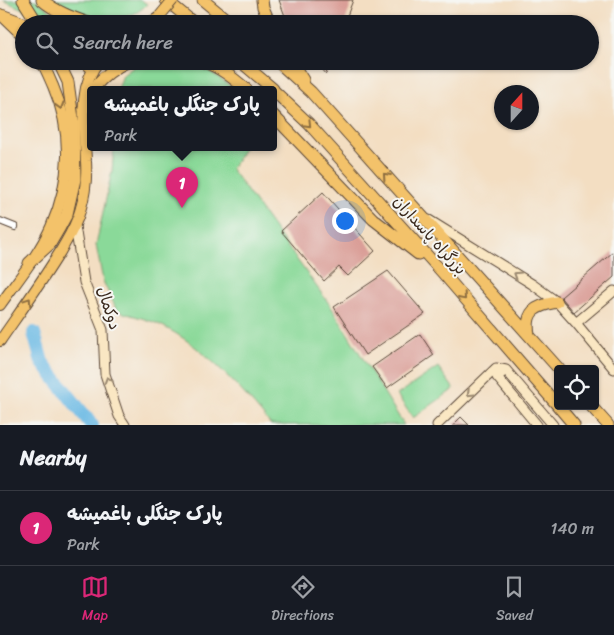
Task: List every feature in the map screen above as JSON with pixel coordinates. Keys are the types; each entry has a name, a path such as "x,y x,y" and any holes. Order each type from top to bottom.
{"highway":[{"path":"23,0 32,15"},
{"path":"42,0 67,15"},
{"path":"166,0 184,15"},
{"path":"203,0 221,15"},
{"path":"262,0 266,15"},
{"path":"29,263 50,244 60,227 67,214 75,179 74,126 68,82 62,70"},
{"path":"95,86 102,77 112,70"},
{"path":"221,70 242,86"},
{"name":"بزرگراه پاسداران","path":"250,70 268,86"},
{"name":"بزرگراه پاسداران","path":"287,70 311,92 555,365"},
{"path":"297,70 311,92"},
{"name":"بزرگراه پاسداران","path":"277,94 309,124 442,272 554,401"},
{"path":"84,109 87,102"},
{"path":"277,119 373,219 442,272"},
{"path":"529,335 527,323 531,313 536,308 557,302"},
{"name":"بزرگراه پاسداران","path":"561,410 574,425"},
{"path":"595,410 608,425"}],"main road":[{"path":"160,15 173,0"},
{"path":"0,14 15,20"},
{"path":"0,14 15,29"},
{"path":"0,305 50,229 60,204 67,173 68,148 64,119 47,70"},
{"path":"0,341 51,267 75,226 81,209 85,189 84,109 86,85 93,70"}],"street":[{"path":"421,215 532,284 557,302 576,322 614,369"},
{"path":"0,221 14,227"},
{"name":"دوکمال","path":"75,226 84,282 103,330 105,374 119,416 125,425"},
{"path":"576,322 614,291"},
{"path":"437,425 496,368 506,370 553,425"},
{"path":"506,370 497,377 537,425"}],"green space":[{"path":"3,0 36,0 59,15 36,15"},
{"path":"49,0 141,0 147,4 138,12 129,15 85,15 59,6"},
{"path":"130,70 206,70 231,86 119,86 123,75"},
{"path":"114,151 242,151 231,169 330,305 404,425 271,425 237,385 196,348 162,326 117,311 103,281 96,245 112,171"},
{"path":"438,367 454,389 413,418 397,395"}],"building":[{"path":"279,0 353,0 347,15 285,15"},
{"path":"323,192 375,251 348,276 339,267 324,281 281,231"},
{"path":"613,252 614,277 574,312 561,297"},
{"path":"388,271 425,314 365,355 334,307"},
{"path":"420,334 434,355 387,388 372,367"},
{"path":"461,417 469,425 453,425"}],"waterway":[{"path":"34,333 42,362 92,425"}],"place":[{"name":"پارک جنگلی باغمیشه","path":"182,208"}]}
